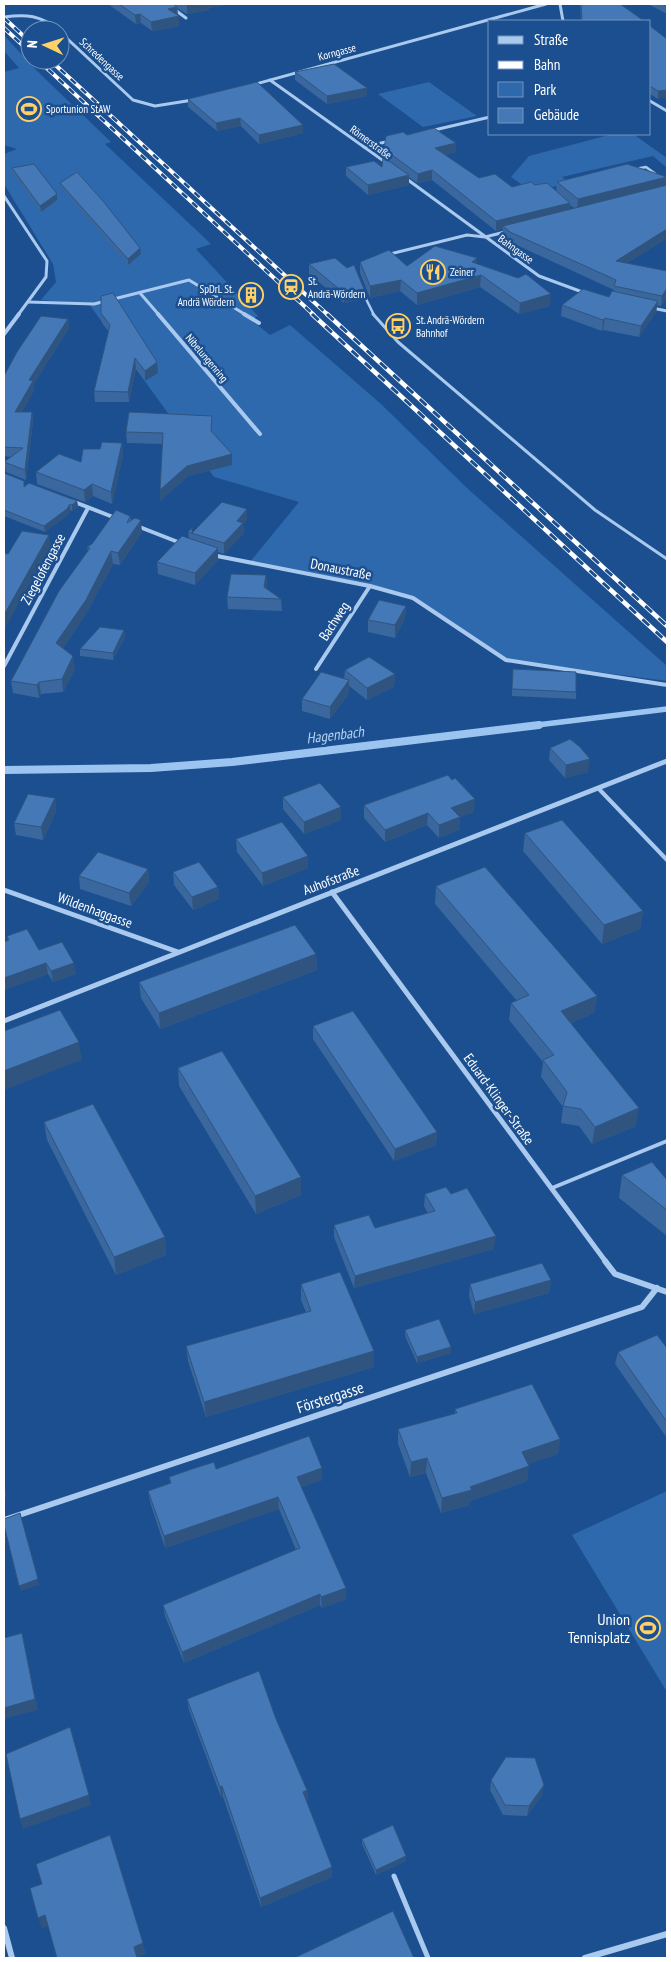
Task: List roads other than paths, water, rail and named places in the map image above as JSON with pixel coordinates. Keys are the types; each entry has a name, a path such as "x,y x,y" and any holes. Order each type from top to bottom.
{"street":[{"path":"167,4 186,18"},
{"name":"Korngasse","path":"243,87 546,4"},
{"path":"560,4 563,20"},
{"name":"Schredengasse","path":"4,18 25,14 47,20"},
{"name":"Schredengasse","path":"70,41 133,100 142,105 171,105 198,98"},
{"name":"Römerstraße","path":"270,80 394,169"},
{"path":"651,102 667,111"},
{"path":"421,133 488,117"},
{"path":"364,147 392,140"},
{"name":"Römerstraße","path":"402,175 484,237"},
{"path":"4,196 47,262 46,277 4,334"},
{"path":"484,237 511,230"},
{"name":"Bahngasse","path":"379,256 467,235 484,237 539,276 586,293"},
{"path":"28,302 94,304 189,280 259,323"},
{"name":"Nibelungenring","path":"140,293 260,434"},
{"path":"649,307 667,311"},
{"path":"63,498 124,521"},
{"name":"Ziegelofengasse","path":"4,666 88,508"},
{"path":"132,525 186,545"},
{"name":"Donaustraße","path":"204,552 370,586 413,598 506,660 667,685"},
{"name":"Bachweg","path":"316,669 370,586"},
{"name":"Auhofstraße","path":"4,1021 667,761"},
{"name":"Wildenhaggasse","path":"4,890 178,952"},
{"name":"Eduard-Klinger-Straße","path":"332,892 615,1274 667,1292"},
{"name":"Förstergasse","path":"4,1520 642,1307 657,1288"},
{"path":"4,1928 12,1958"},
{"path":"585,1958 667,1934"}],"lane":[{"path":"628,171 646,166 660,177"},
{"path":"359,284 370,312 398,342 595,510 667,559"},
{"path":"599,789 667,860"},
{"path":"552,1188 667,1141"},
{"path":"394,1876 428,1958"}],"waterway":[{"name":"Hagenbach","path":"529,726 667,709"},
{"name":"Hagenbach","path":"4,770 151,768 232,762 539,725"}],"railway":[{"path":"4,18 20,33"},
{"path":"4,28 20,43"},
{"path":"49,70 314,315"},
{"path":"61,70 328,315"},
{"path":"312,314 667,642"},
{"path":"327,314 667,626"}],"place":[{"name":"Sportunion StAW","path":"29,109"},
{"name":"Zeiner","path":"433,272"},
{"name":"St. Andrä-Wördern","path":"291,287"},
{"name":"SpDrL St. Andrä Wördern","path":"251,295"},
{"name":"St. Andrä-Wördern Bahnhof","path":"398,326"},
{"name":"Union Tennisplatz","path":"648,1628"}]}
